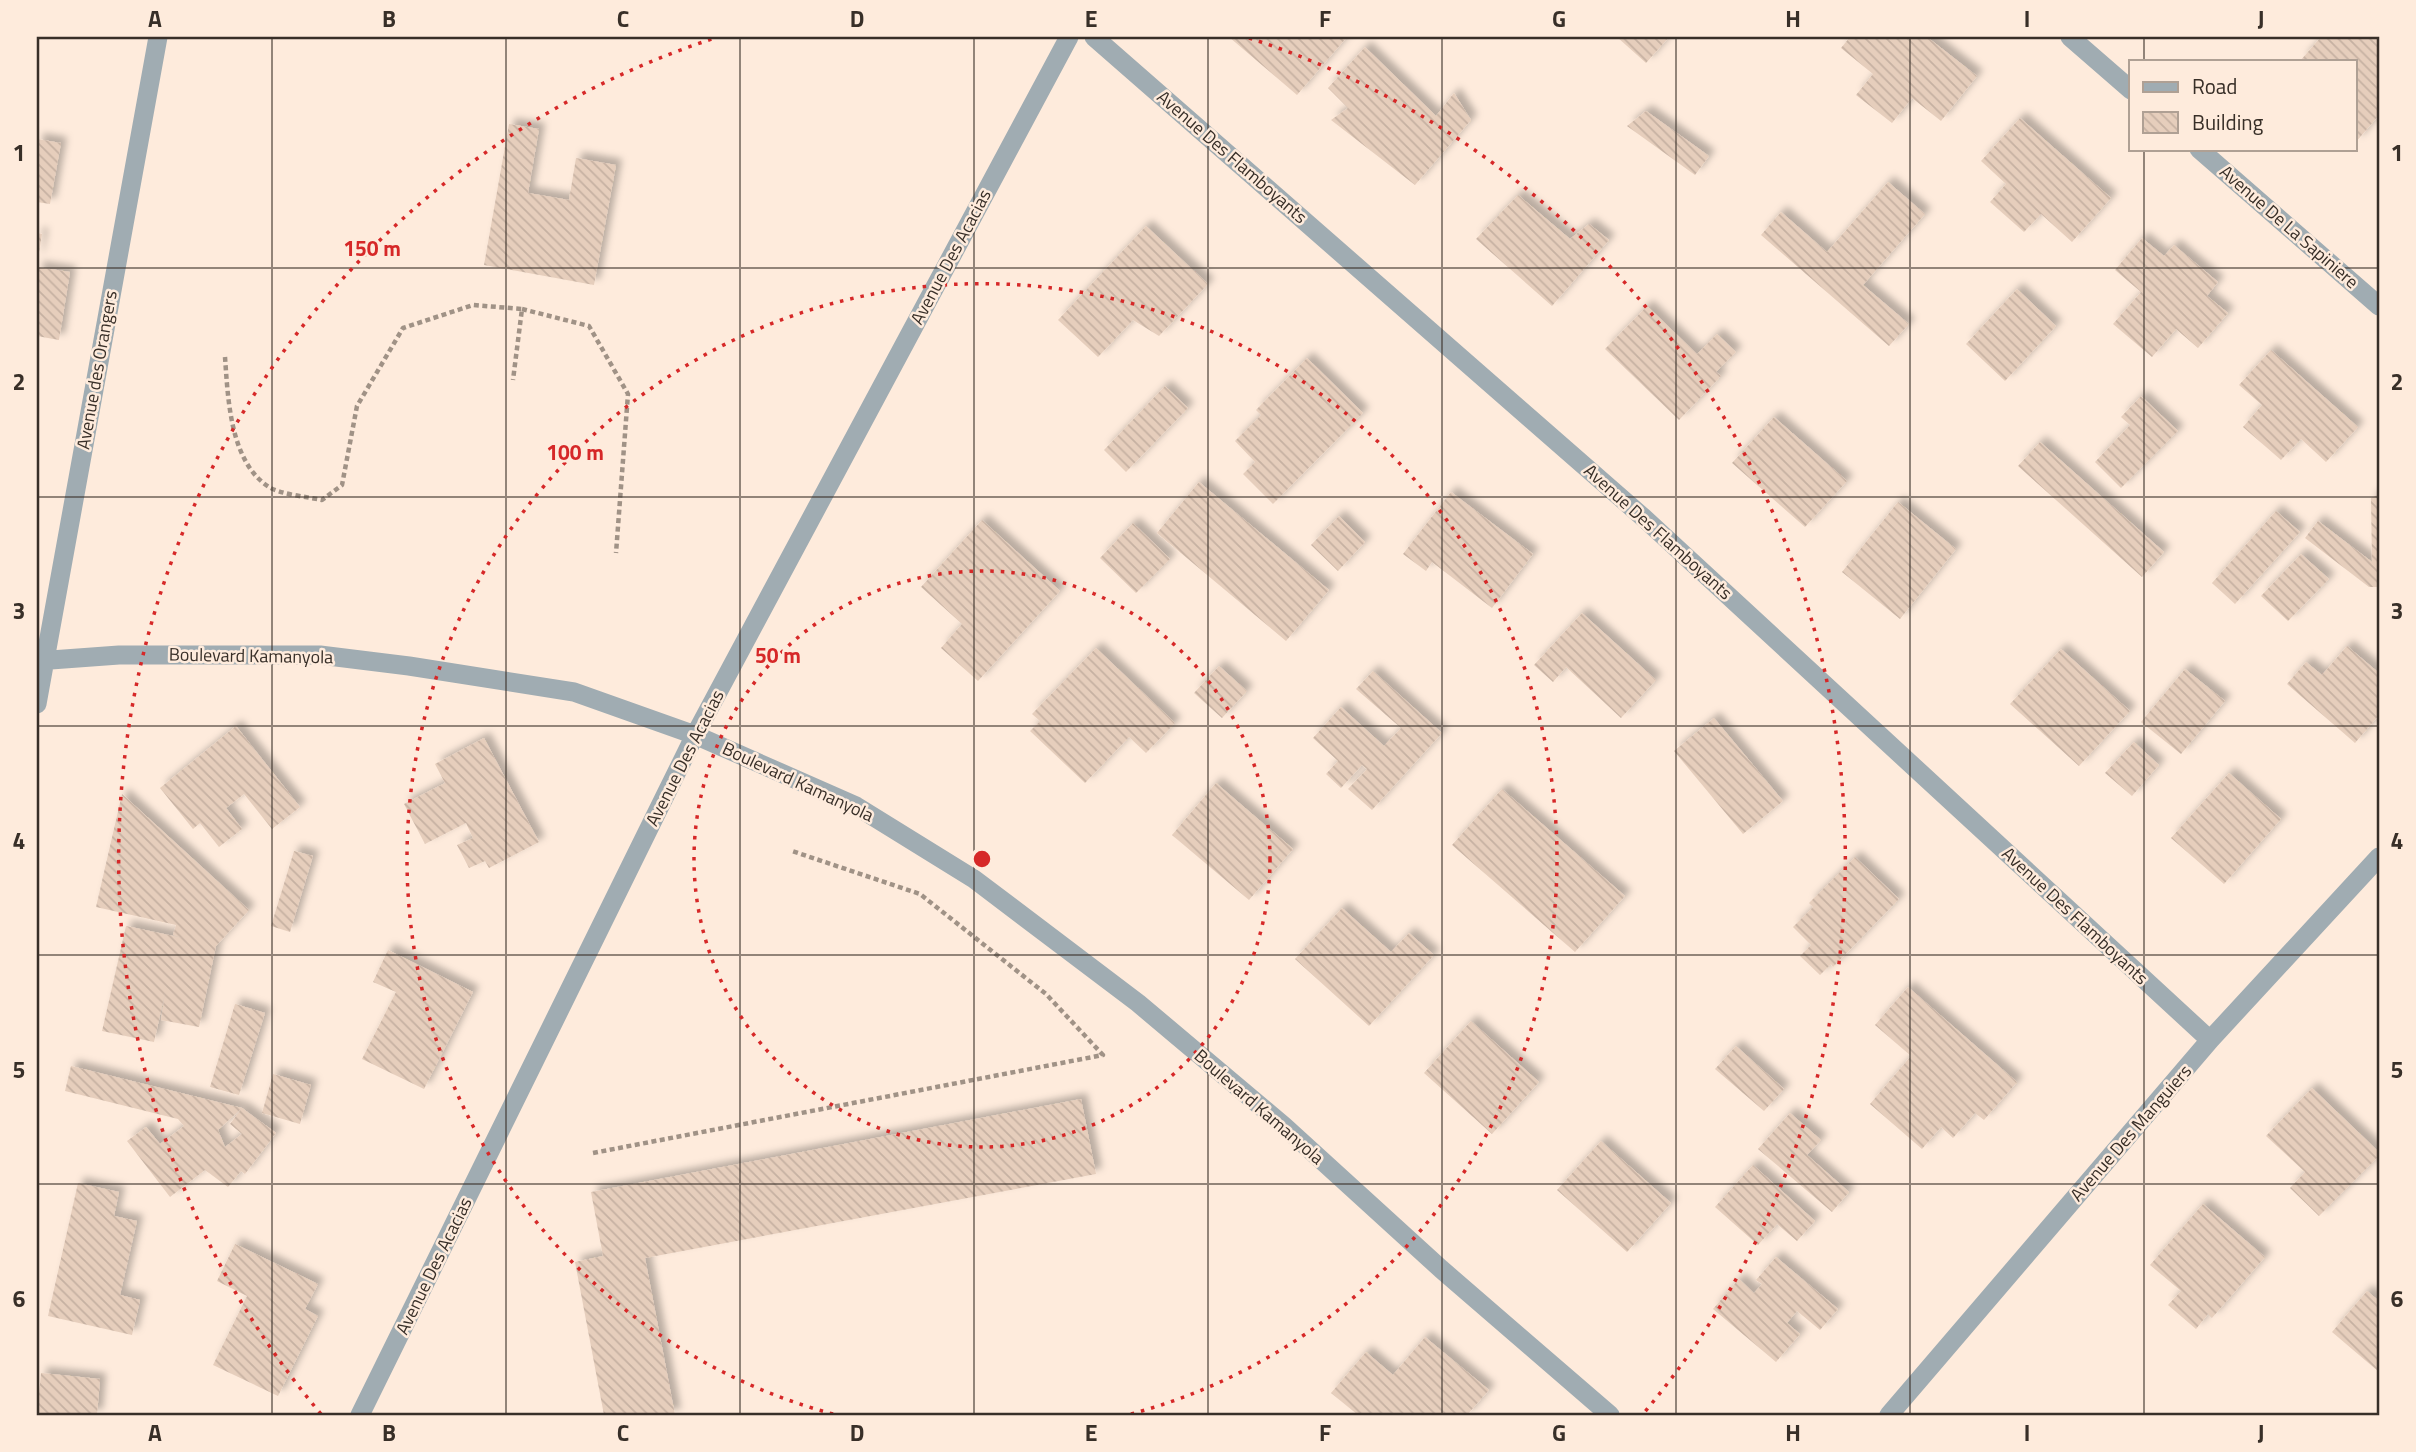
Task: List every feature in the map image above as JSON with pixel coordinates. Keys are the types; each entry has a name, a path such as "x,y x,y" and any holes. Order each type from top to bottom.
{"street":[{"name":"Avenue des Orangers","path":"37,704 41,660 158,37"},
{"name":"Avenue Des Acacias","path":"360,1415 695,735 1069,37"},
{"name":"Avenue Des Flamboyants","path":"1094,37 1644,518 2210,1040"},
{"path":"2070,37 2129,88"},
{"name":"Avenue De La Sapiniere","path":"2200,150 2379,306"},
{"name":"Boulevard Kamanyola","path":"41,660 118,654 320,655 574,692 695,735 856,806 974,878 1148,1011 1284,1126 1441,1269 1610,1415"},
{"name":"Avenue Des Manguiers","path":"1889,1415 2210,1040 2379,857"}],"path":[{"path":"225,357 229,410 244,460 270,488 322,500 342,485 358,406 403,328 472,304 522,309 589,326 628,394 616,553"},
{"path":"513,380 522,309"},
{"path":"593,1153 1103,1055 1046,994 920,894 792,851"}],"building":[{"path":"1229,37 1347,37 1297,95"},
{"path":"1617,37 1669,37 1646,63"},
{"path":"1850,37 1927,37 1977,76 1941,121 1912,98 1892,123 1856,95 1873,74 1841,48"},
{"path":"2321,37 2379,39 2379,115 2356,142 2356,60 2301,60"},
{"path":"1365,47 1436,116 1454,93 1471,120 1415,185 1331,120 1348,108 1328,88"},
{"path":"1646,111 1709,156 1695,175 1627,126"},
{"path":"2020,118 2111,198 2072,242 2041,214 2024,232 1990,202 2006,184 1981,161"},
{"path":"509,124 539,129 528,193 569,200 576,158 616,165 594,285 484,265"},
{"path":"37,139 61,143 50,204 37,202"},
{"path":"1888,182 1925,214 1863,285 1909,324 1889,346 1761,235 1781,212 1827,252"},
{"path":"1518,195 1570,239 1589,224 1609,240 1552,306 1476,239"},
{"path":"1146,226 1208,284 1159,336 1133,320 1098,357 1058,320"},
{"path":"37,233 42,234 38,259 37,259"},
{"path":"2142,238 2164,256 2174,245 2218,282 2207,296 2228,313 2198,348 2176,329 2152,357 2113,324 2141,292 2115,270"},
{"path":"37,267 70,272 59,340 37,336"},
{"path":"2017,289 2056,326 2005,381 1966,344"},
{"path":"1647,306 1697,354 1717,334 1736,352 1716,372 1721,376 1679,420 1605,349"},
{"path":"2271,350 2358,427 2326,462 2301,439 2281,460 2243,427 2262,405 2239,385"},
{"path":"1307,358 1363,413 1273,504 1243,474 1255,462 1235,441 1261,415 1256,410"},
{"path":"1165,386 1188,408 1126,472 1104,450"},
{"path":"2141,396 2178,431 2121,488 2095,462 2130,425 2121,417"},
{"path":"1774,417 1847,481 1805,527 1732,463"},
{"path":"2040,442 2164,552 2142,577 2018,466"},
{"path":"1199,482 1329,590 1286,641 1157,533"},
{"path":"1451,492 1533,554 1492,608 1432,562 1426,571 1403,554"},
{"path":"2379,494 2379,587 2369,587 2305,538 2318,521 2372,562 2371,498"},
{"path":"1898,502 1956,549 1900,619 1842,572"},
{"path":"2276,511 2300,532 2235,604 2212,583"},
{"path":"1339,516 1365,542 1338,571 1311,545"},
{"path":"982,520 1060,591 978,681 941,648 962,624 921,587"},
{"path":"1133,523 1170,559 1136,593 1100,558"},
{"path":"2301,554 2329,579 2288,621 2261,596"},
{"path":"1582,613 1656,680 1621,718 1566,667 1553,682 1534,665"},
{"path":"2347,646 2379,673 2379,715 2355,743 2287,684 2306,662 2322,675"},
{"path":"1096,648 1175,723 1146,753 1129,737 1085,783 1030,731 1040,721 1032,714"},
{"path":"2061,649 2130,711 2079,766 2010,704"},
{"path":"1219,666 1247,691 1222,718 1194,693"},
{"path":"2185,669 2225,701 2181,754 2141,722"},
{"path":"1373,671 1442,733 1372,810 1348,789 1367,769 1362,765 1341,788 1326,774 1338,761 1313,738 1341,707 1384,746 1401,728 1356,689"},
{"path":"1714,718 1783,801 1743,834 1674,751"},
{"path":"236,726 300,807 272,829 244,794 226,808 242,829 219,847 200,823 193,829 160,788"},
{"path":"484,738 539,842 489,868 485,861 469,868 457,845 473,838 466,823 425,844 404,804 445,783 435,764"},
{"path":"2134,742 2159,765 2132,796 2105,773"},
{"path":"2229,773 2281,819 2224,884 2171,838"},
{"path":"1216,783 1293,849 1249,900 1172,835"},
{"path":"1502,789 1625,896 1575,952 1452,845"},
{"path":"122,794 249,910 216,946 199,1027 161,1020 165,993 154,1042 102,1031 126,926 183,938 173,935 176,925 96,907"},
{"path":"294,851 313,856 290,932 271,926"},
{"path":"1855,857 1899,899 1833,967 1831,964 1820,975 1800,956 1811,945 1793,927 1813,907 1809,903"},
{"path":"1342,908 1391,952 1409,933 1434,955 1369,1026 1295,959"},
{"path":"388,950 473,992 424,1089 362,1059 396,992 373,982"},
{"path":"1908,987 2017,1082 1984,1120 1975,1113 1953,1138 1941,1127 1922,1149 1870,1104 1911,1056 1875,1025"},
{"path":"235,1004 265,1013 239,1095 210,1087"},
{"path":"1471,1021 1539,1082 1492,1134 1424,1073"},
{"path":"1736,1046 1784,1089 1764,1111 1715,1069"},
{"path":"71,1066 242,1108 276,1133 245,1174 241,1171 228,1187 205,1170 170,1197 127,1141 146,1127 160,1144 184,1126 178,1119 65,1091","holes":["242,1108 230,1124 242,1134 225,1147 218,1130"]},
{"path":"273,1074 311,1085 300,1124 262,1113"},
{"path":"2312,1088 2379,1152 2379,1156 2319,1216 2290,1188 2305,1172 2266,1136"},
{"path":"1081,1099 1096,1174 645,1258 675,1415 604,1415 575,1262 603,1256 591,1192"},
{"path":"1790,1113 1821,1140 1807,1155 1849,1192 1832,1212 1758,1149"},
{"path":"1601,1141 1671,1203 1627,1252 1557,1190"},
{"path":"1753,1165 1815,1221 1797,1241 1777,1224 1758,1245 1715,1207"},
{"path":"78,1183 119,1192 114,1216 137,1221 120,1295 140,1300 132,1335 48,1316"},
{"path":"2203,1204 2265,1257 2212,1318 2208,1314 2196,1329 2168,1305 2181,1291 2150,1265"},
{"path":"235,1244 318,1284 305,1309 318,1316 278,1396 213,1365 247,1296 217,1281"},
{"path":"1776,1257 1838,1309 1820,1330 1797,1311 1787,1323 1800,1334 1776,1362 1713,1309 1739,1279 1754,1293 1762,1284 1756,1280"},
{"path":"2367,1291 2379,1301 2379,1372 2332,1332"},
{"path":"1425,1337 1489,1390 1467,1415 1358,1415 1331,1393 1366,1352 1393,1375"},
{"path":"41,1373 100,1379 97,1415 37,1415"}]}
